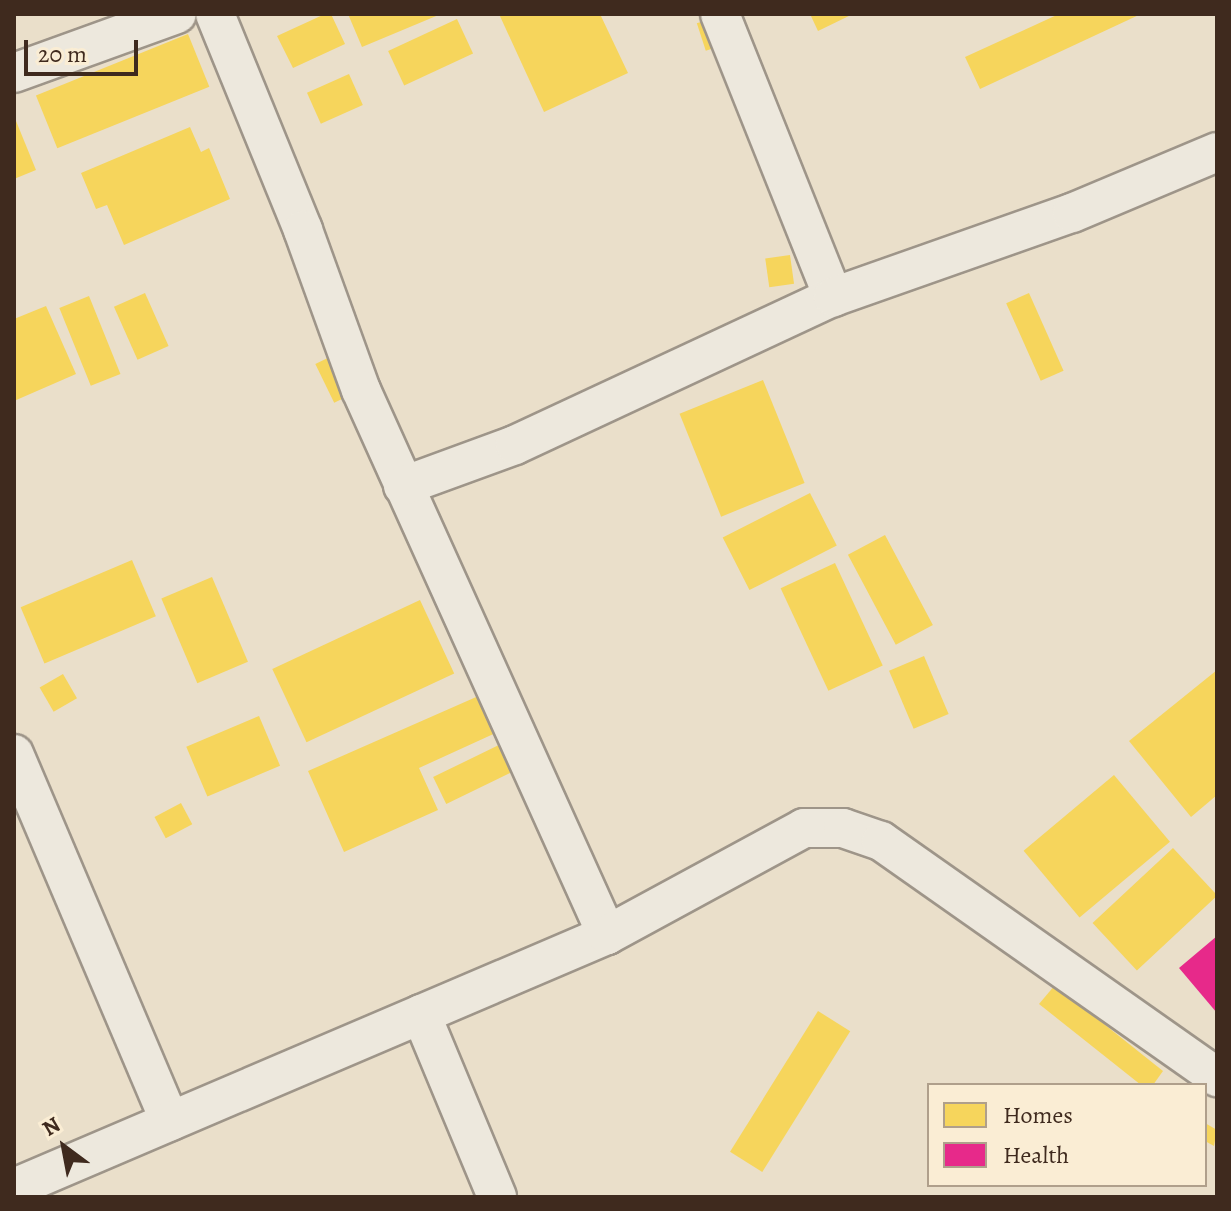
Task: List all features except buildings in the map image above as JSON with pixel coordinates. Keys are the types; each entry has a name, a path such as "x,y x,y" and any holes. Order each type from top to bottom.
{"street":[{"path":"14,73 177,14"},
{"path":"215,14 403,486 607,935"},
{"path":"720,14 833,297"},
{"path":"403,486 515,445 833,297 1072,213 1217,152"},
{"path":"14,754 170,1121"},
{"path":"14,1188 607,935 804,828 843,828 881,841 1217,1077"},
{"path":"421,1014 497,1197"}]}
